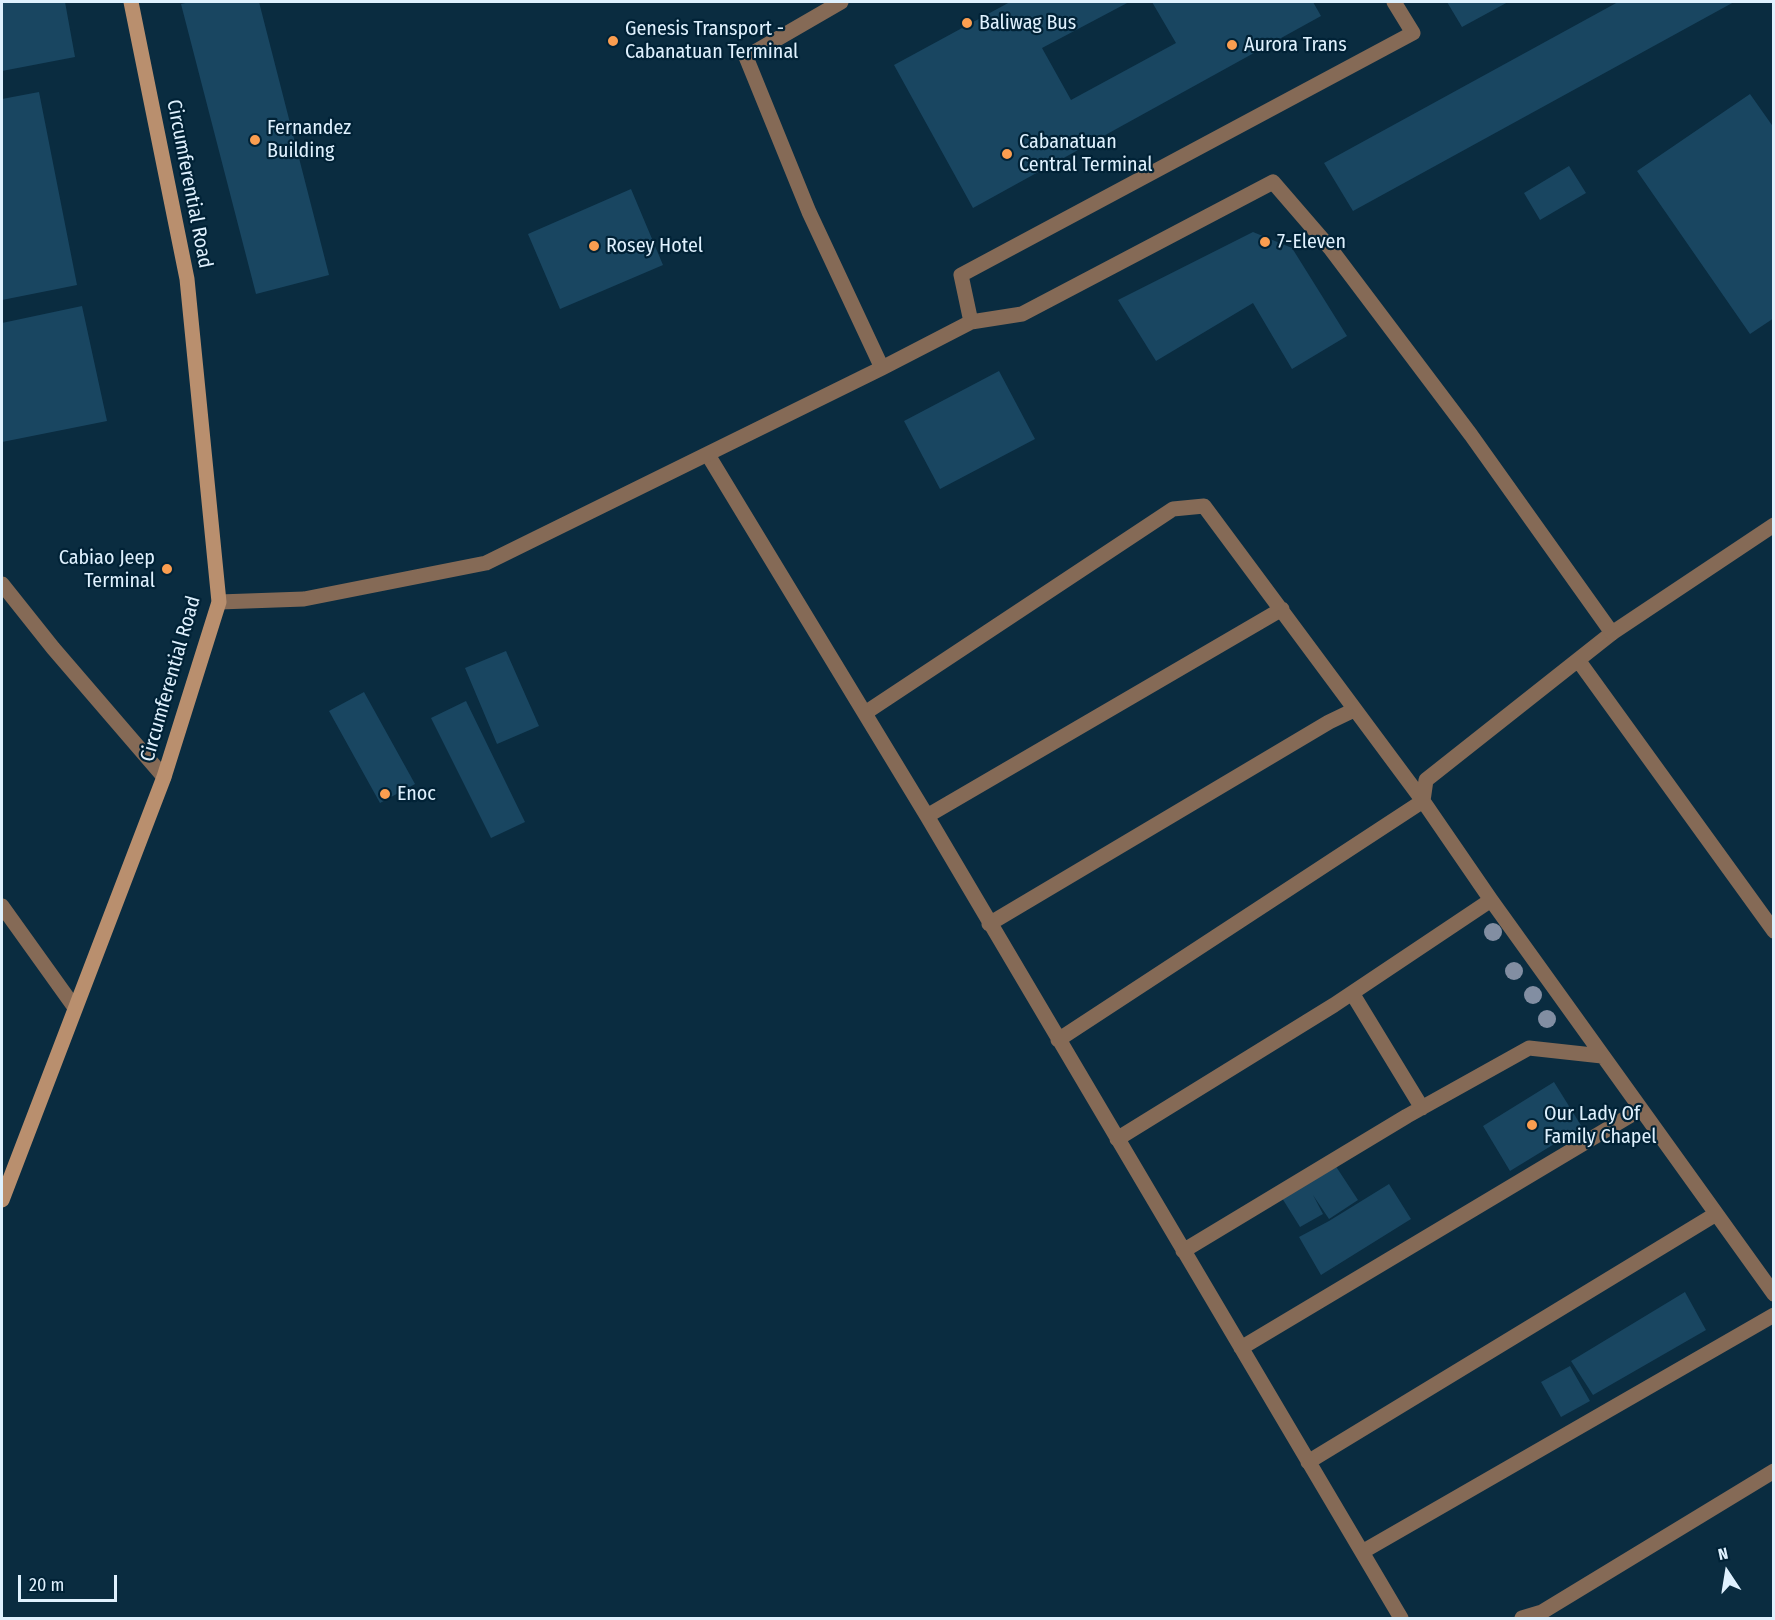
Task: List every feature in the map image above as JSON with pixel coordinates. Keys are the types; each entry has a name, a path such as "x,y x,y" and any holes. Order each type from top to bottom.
{"main road":[{"name":"Circumferential Road","path":"2,1200 164,777 219,602 187,279 131,2"}],"street":[{"path":"841,2 747,57 809,212 882,368"},
{"path":"971,322 961,275 1413,33 1394,2"},
{"path":"219,602 304,599 486,563 708,455 971,322 1022,314 1273,182 1330,248 1422,370 1612,633"},
{"path":"708,455 927,816 1401,1618"},
{"path":"865,713 1173,509 1204,506 1423,801 1491,900 1773,1294"},
{"path":"1058,1040 1423,801 1426,780 1612,633 1773,525"},
{"path":"2,584 53,648 164,777"},
{"path":"927,816 1282,609"},
{"path":"1578,660 1773,931"},
{"path":"989,924 1329,722 1354,710"},
{"path":"1117,1139 1352,993 1491,900"},
{"path":"2,906 75,1008"},
{"path":"1352,993 1422,1108"},
{"path":"1184,1251 1422,1108 1529,1048 1602,1056"},
{"path":"1241,1348 1641,1109"},
{"path":"1308,1462 1716,1214"},
{"path":"1362,1552 1773,1315"},
{"path":"1522,1618 1542,1612 1773,1471"}],"building":[{"path":"2,2 65,2 75,57 2,71"},
{"name":"Fernandez Building","path":"259,2 329,275 256,294 181,4"},
{"name":"Cabanatuan Central Terminal","path":"1010,2 1129,2 1042,48 1071,100 1176,43 1152,2 1313,2 1321,16 973,208 894,65"},
{"path":"1447,2 1508,2 1462,27"},
{"path":"1618,2 1734,2 1353,211 1324,163"},
{"path":"39,92 77,285 2,300 2,99"},
{"path":"1750,94 1774,128 1774,318 1750,334 1637,171"},
{"path":"1569,166 1586,193 1540,220 1524,193"},
{"path":"631,189 663,265 560,309 528,234"},
{"path":"1253,232 1292,248 1347,336 1292,369 1253,303 1156,361 1118,300"},
{"path":"82,306 107,421 2,442 2,323"},
{"path":"999,371 1035,439 940,489 904,421"},
{"path":"506,651 539,726 497,744 465,668"},
{"path":"364,692 415,784 380,803 329,711"},
{"path":"466,701 525,822 491,838 431,718"},
{"path":"1554,1082 1582,1127 1510,1171 1483,1126"},
{"path":"1335,1165 1358,1200 1329,1219 1313,1195 1323,1214 1300,1227 1282,1198"},
{"path":"1389,1184 1411,1219 1321,1275 1299,1237"},
{"path":"1685,1292 1706,1330 1593,1395 1571,1361"},
{"path":"1570,1366 1590,1401 1561,1417 1541,1382"}],"place":[{"name":"Baliwag Bus","path":"967,23"},
{"name":"Genesis Transport - Cabanatuan Terminal","path":"613,41"},
{"name":"Aurora Trans","path":"1232,45"},
{"name":"Fernandez Building","path":"255,140"},
{"name":"Cabanatuan Central Terminal","path":"1007,154"},
{"name":"7-Eleven","path":"1265,242"},
{"name":"Rosey Hotel","path":"594,246"},
{"name":"Cabiao Jeep Terminal","path":"167,569"},
{"name":"Enoc","path":"385,794"},
{"name":"Our Lady Of Family Chapel","path":"1532,1125"}]}
